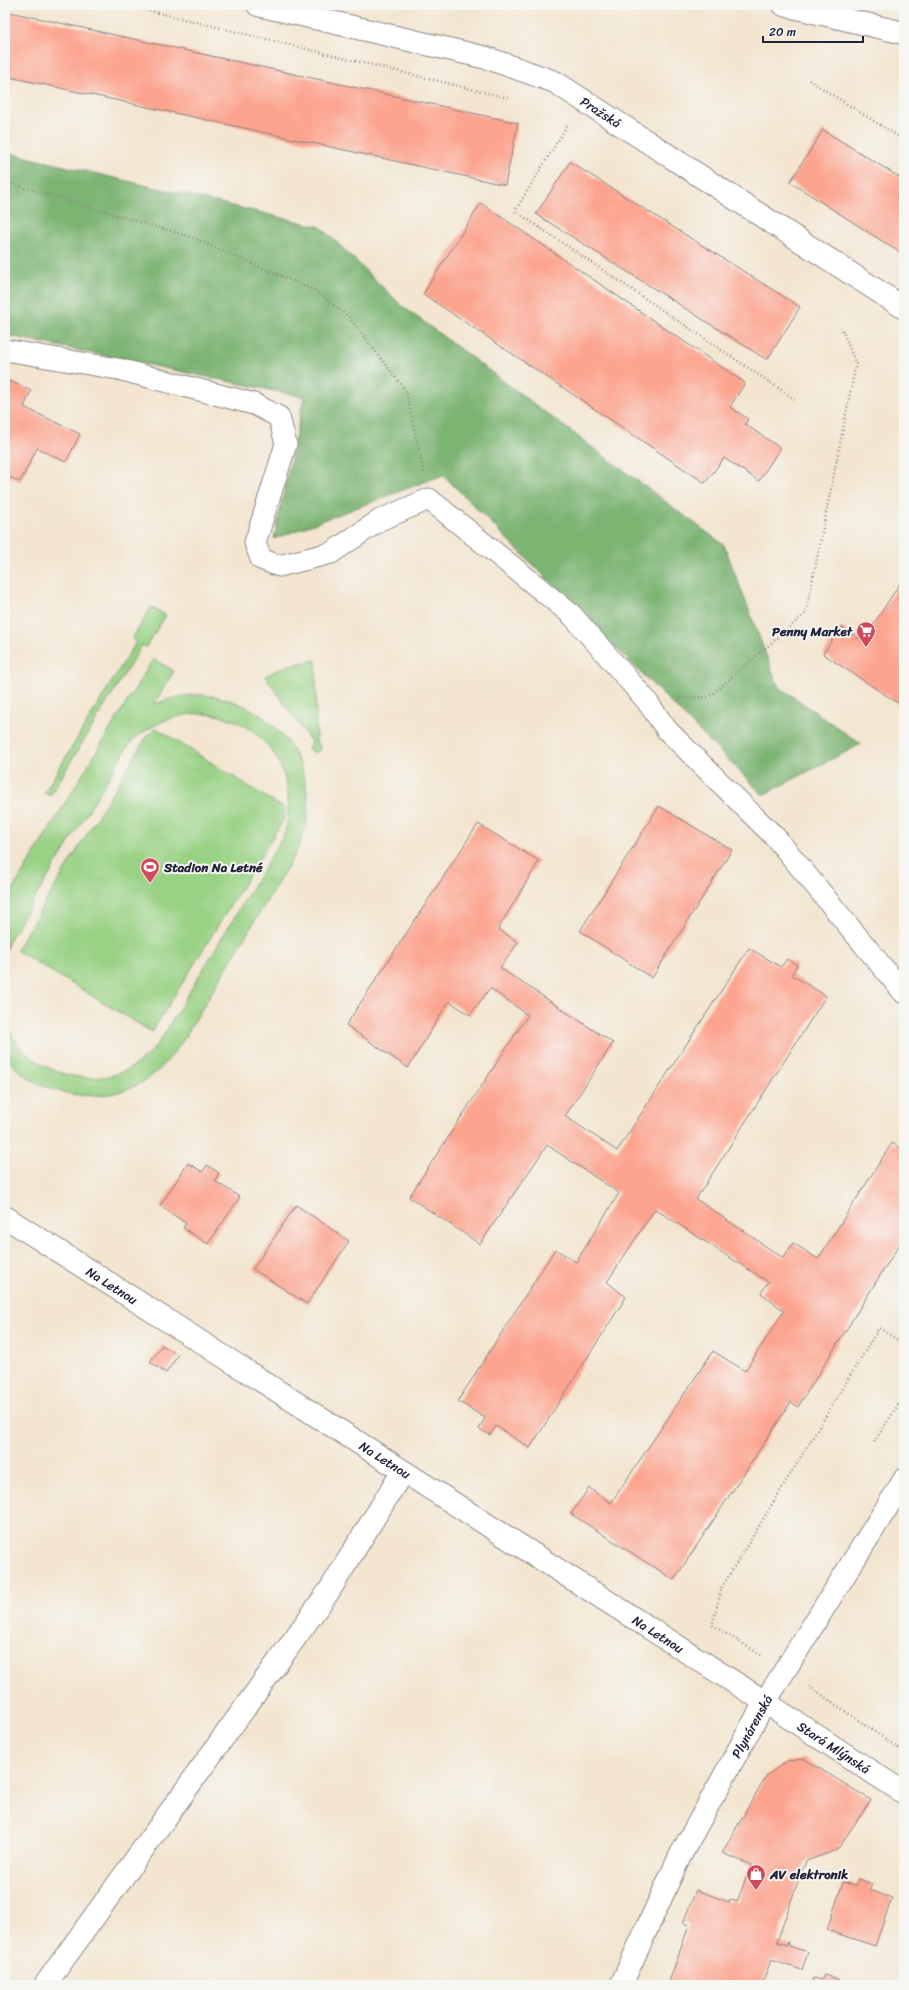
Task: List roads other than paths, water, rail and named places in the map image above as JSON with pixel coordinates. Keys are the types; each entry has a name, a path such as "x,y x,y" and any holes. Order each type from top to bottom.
{"street":[{"name":"Pražská","path":"258,5 487,58 554,82 904,308"},
{"path":"784,5 904,33"},
{"path":"5,350 118,369 254,404 279,417 286,444 255,543 261,559 279,566 331,553 380,520 430,499 572,615 646,700 667,730 776,838 904,993"},
{"name":"Na Letnou","path":"8,1226 403,1471 765,1702"},
{"path":"45,1985 329,1591 403,1471"},
{"name":"Plynárenská","path":"621,1985 680,1856 765,1702 904,1480"},
{"name":"Stará Mlýnská","path":"765,1702 904,1793"}],"place":[{"name":"Penny Market","path":"866,648"},
{"name":"Stadion Na Letné","path":"150,884"},
{"name":"AV elektronik","path":"756,1891"}]}
